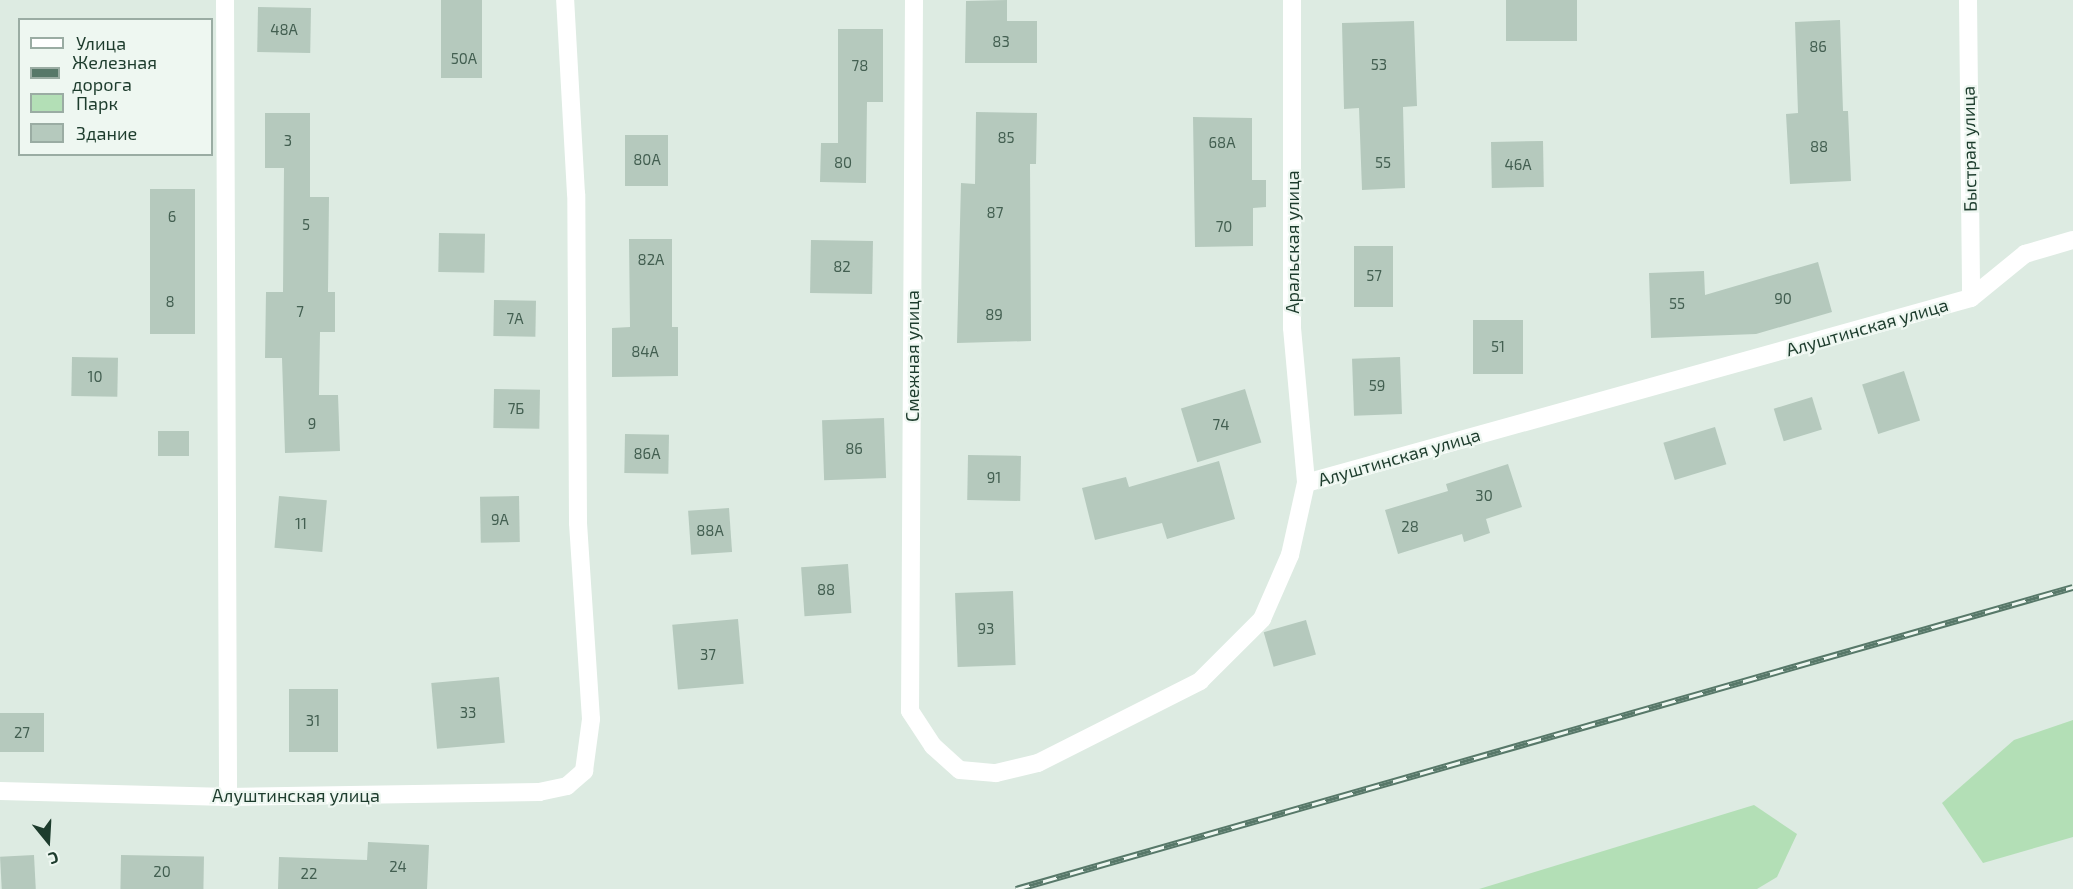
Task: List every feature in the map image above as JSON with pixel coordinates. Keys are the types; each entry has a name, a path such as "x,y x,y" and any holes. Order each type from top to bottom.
{"street":[{"path":"225,0 228,797"},
{"name":"Алуштинская улица","path":"0,791 228,797 539,792 567,786 584,771 591,719 578,523 576,194 565,0"},
{"name":"Смежная улица","path":"910,711 914,0"},
{"name":"Аральская улица","path":"1292,0 1292,328 1306,483"},
{"name":"Быстрая улица","path":"1968,0 1971,298"},
{"path":"1971,298 2025,254 2073,240"},
{"name":"Алуштинская улица","path":"910,711 933,746 960,770 996,773 1038,763 1200,681 1262,619 1290,555 1306,483 1971,298"}],"green space":[{"path":"2073,720 2073,837 1983,863 1942,803 2014,740"},
{"path":"1754,805 1797,834 1777,877 1757,889 1479,889"}],"building":[{"path":"441,0 482,0 482,78 441,78"},
{"path":"1007,0 1007,21 1037,21 1037,63 965,63 966,1"},
{"path":"1506,0 1577,0 1577,41 1506,41"},
{"path":"258,7 311,8 310,53 257,52"},
{"path":"1840,20 1843,111 1848,111 1851,181 1790,184 1786,114 1798,113 1795,22"},
{"path":"1414,21 1417,106 1403,107 1405,188 1362,190 1359,108 1344,109 1342,23"},
{"path":"838,29 883,29 883,102 867,102 866,183 820,182 821,143 838,143"},
{"path":"976,112 1037,113 1036,164 1030,164 1031,341 957,343 961,183 975,184"},
{"path":"265,113 310,113 310,197 329,197 328,292 335,292 335,332 320,332 319,395 338,395 340,451 285,453 282,358 265,358 266,292 283,292 284,168 265,168"},
{"path":"1193,117 1252,118 1252,180 1266,180 1266,207 1253,208 1253,246 1195,247"},
{"path":"625,135 668,135 668,186 625,186"},
{"path":"1543,141 1544,187 1492,188 1491,142"},
{"path":"150,189 195,189 195,334 150,334"},
{"path":"439,233 485,234 484,273 438,272"},
{"path":"629,239 672,239 672,327 678,327 678,376 612,377 612,328 630,327"},
{"path":"811,240 873,241 872,294 810,293"},
{"path":"1354,246 1393,246 1393,307 1354,307"},
{"path":"1818,262 1832,312 1756,334 1651,338 1649,273 1704,271 1705,295"},
{"path":"494,300 536,301 535,337 493,336"},
{"path":"1473,320 1523,320 1523,374 1473,374"},
{"path":"72,357 118,358 117,397 71,396"},
{"path":"1400,357 1402,414 1354,416 1352,359"},
{"path":"1904,371 1920,420 1878,434 1862,385"},
{"path":"494,389 540,390 539,429 493,428"},
{"path":"1245,389 1261,443 1197,462 1181,409"},
{"path":"1812,397 1822,430 1784,441 1774,409"},
{"path":"884,418 886,478 824,480 822,420"},
{"path":"1715,427 1726,464 1675,480 1663,443"},
{"path":"158,431 189,431 189,456 158,456"},
{"path":"625,434 669,435 668,474 624,473"},
{"path":"968,455 1021,456 1020,501 967,500"},
{"path":"1219,461 1235,519 1167,539 1162,523 1095,540 1082,488 1126,477 1129,487"},
{"path":"1508,464 1522,507 1486,519 1490,533 1464,542 1462,534 1398,554 1385,510 1448,491 1446,484"},
{"path":"279,496 327,500 322,552 274,548"},
{"path":"519,496 520,542 481,543 480,497"},
{"path":"729,508 732,552 691,555 688,511"},
{"path":"848,564 851,613 805,616 801,567"},
{"path":"1013,591 1016,665 958,667 955,593"},
{"path":"738,619 744,684 678,690 672,625"},
{"path":"1306,620 1316,655 1274,667 1264,632"},
{"path":"499,677 505,743 437,749 431,683"},
{"path":"289,689 338,689 338,752 289,752"},
{"path":"0,713 44,713 44,752 0,752"},
{"path":"368,842 429,845 427,889 278,889 279,857 367,860"},
{"path":"34,855 36,889 2,889 0,857"},
{"path":"121,855 204,856 203,889 120,889"}],"railway":[{"path":"1016,889 2073,587"}]}
